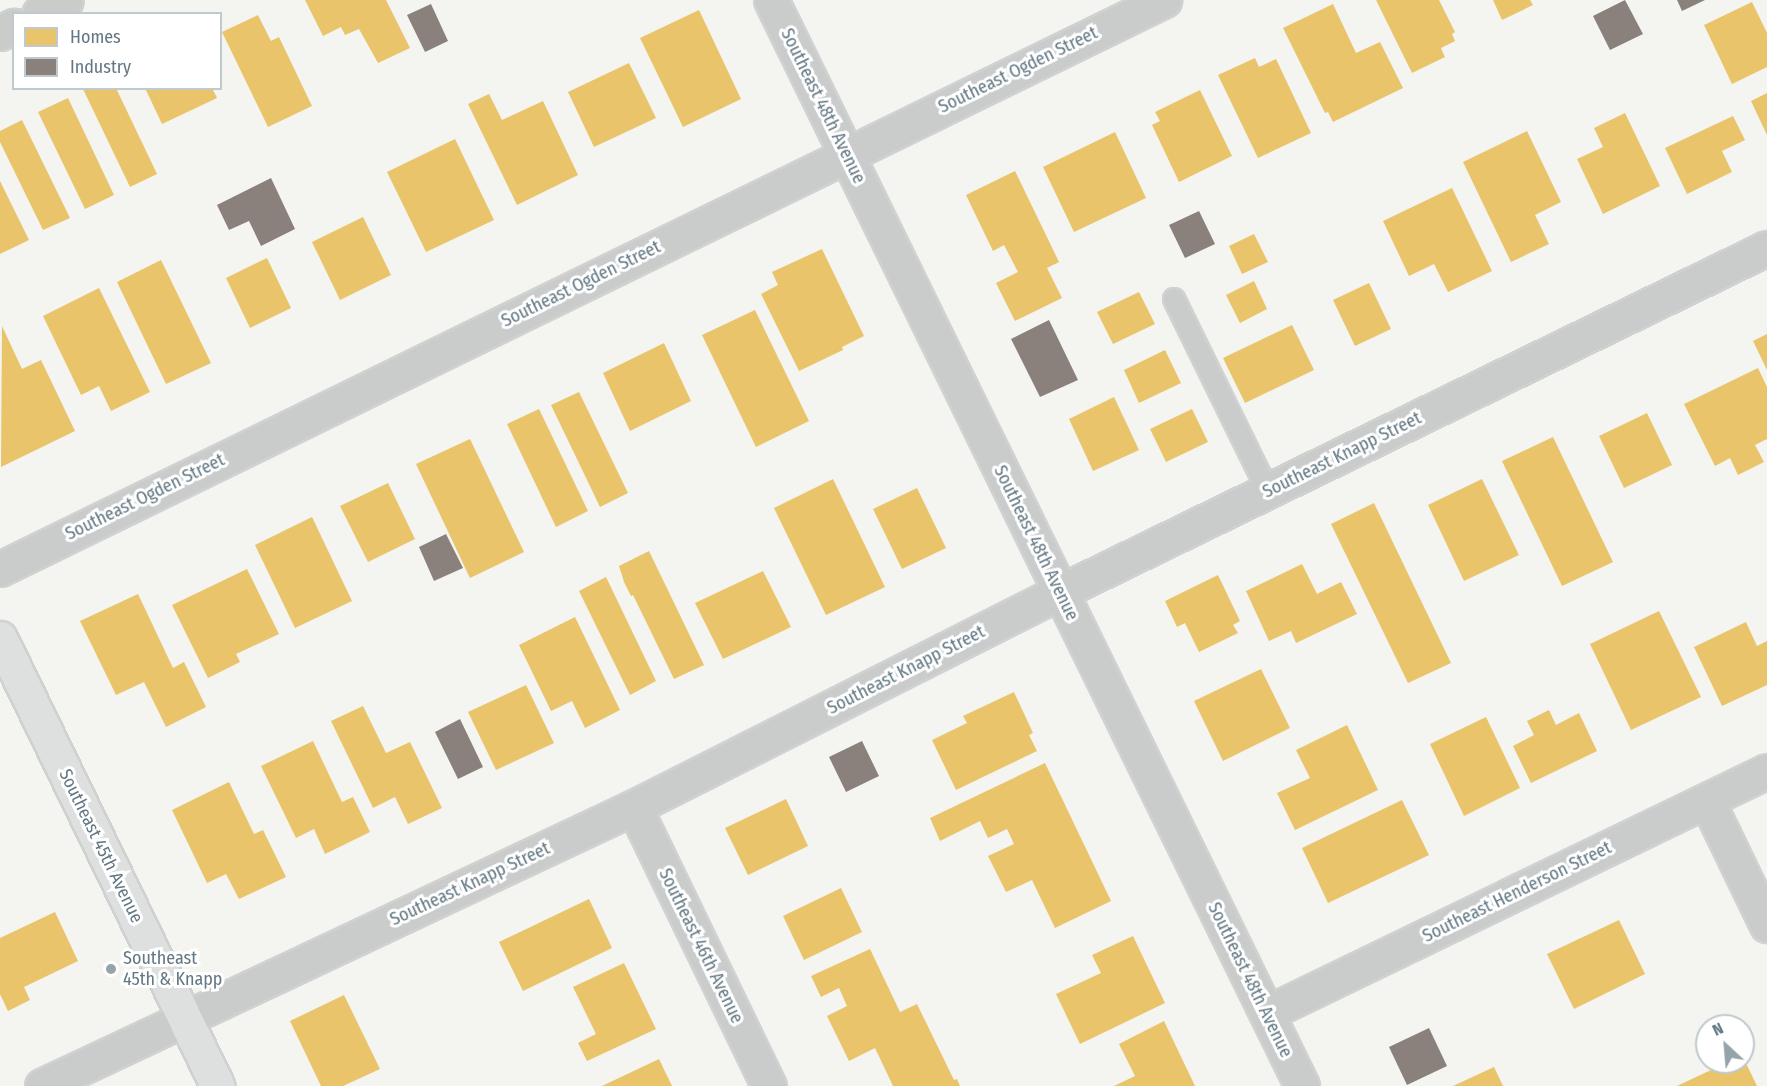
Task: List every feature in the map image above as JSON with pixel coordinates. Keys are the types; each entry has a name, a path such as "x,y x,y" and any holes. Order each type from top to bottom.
{"street":[{"path":"43,12 66,0"},
{"name":"Southeast 48th Avenue","path":"771,0 1302,1086"},
{"name":"Southeast Ogden Street","path":"0,569 1164,0"},
{"name":"Southeast Knapp Street","path":"42,1086 634,807 1060,592 1767,248"},
{"name":"Southeast 45th Avenue","path":"0,638 218,1086"},
{"name":"Southeast Henderson Street","path":"1267,1013 1767,771"},
{"path":"1707,801 1767,925"},
{"name":"Southeast 46th Avenue","path":"634,807 769,1086"}],"lane":[{"path":"1174,299 1268,491"}],"building: Homes":[{"path":"305,0 386,0 410,48 378,63 359,29 345,35 341,27 323,36"},
{"path":"1376,0 1439,0 1455,32 1452,34 1455,41 1441,48 1445,57 1412,73"},
{"path":"1493,0 1530,0 1533,5 1502,20"},
{"path":"1752,2 1767,33 1767,67 1732,84 1704,25"},
{"path":"1333,4 1356,53 1380,42 1403,88 1333,122 1328,112 1325,113 1283,28"},
{"path":"699,10 741,99 683,127 640,38"},
{"path":"258,15 271,41 279,37 312,106 268,127 222,32"},
{"path":"1255,58 1259,67 1276,59 1311,133 1258,158 1218,75"},
{"path":"629,63 656,118 594,147 568,92"},
{"path":"83,90 117,90 157,174 130,187"},
{"path":"146,90 213,90 217,98 162,124"},
{"path":"1200,90 1232,156 1179,182 1152,125 1160,121 1155,112"},
{"path":"1767,93 1767,135 1751,101"},
{"path":"489,94 502,120 543,101 578,175 517,205 468,104"},
{"path":"68,98 114,195 85,209 38,112"},
{"path":"1625,113 1660,186 1603,214 1577,159 1603,147 1594,128"},
{"path":"1733,116 1745,140 1722,151 1732,172 1687,194 1665,148"},
{"path":"22,120 70,218 43,230 0,142 0,131"},
{"path":"1527,131 1561,202 1535,215 1549,244 1511,262 1463,162"},
{"path":"1115,132 1146,198 1074,232 1043,167"},
{"path":"455,139 494,220 426,252 387,172"},
{"path":"1015,171 1059,262 1047,268 1062,298 1015,321 996,283 1018,272 1004,245 993,251 966,195"},
{"path":"0,181 29,240 0,254"},
{"path":"1452,188 1492,271 1448,292 1434,264 1409,276 1383,221"},
{"path":"363,217 391,275 340,300 312,242"},
{"path":"1254,234 1268,262 1242,274 1229,246"},
{"path":"822,249 864,336 842,347 843,350 799,371 761,294 778,285 772,272"},
{"path":"267,258 291,308 250,328 226,278"},
{"path":"161,260 211,363 166,384 117,282"},
{"path":"1254,281 1267,309 1240,323 1226,295"},
{"path":"1369,283 1391,329 1355,346 1333,300"},
{"path":"99,288 150,392 111,411 99,386 81,395 43,316"},
{"path":"1139,292 1155,324 1113,344 1097,312"},
{"path":"755,310 809,421 756,447 702,335"},
{"path":"1292,325 1314,370 1245,403 1223,358"},
{"path":"2,326 22,369 41,360 75,431 1,467"},
{"path":"1767,334 1767,370 1753,341"},
{"path":"664,343 691,401 630,431 603,373"},
{"path":"1165,350 1181,383 1139,403 1124,370"},
{"path":"1758,368 1767,387 1767,439 1755,445 1764,462 1738,475 1730,458 1715,466 1684,404"},
{"path":"579,392 628,493 600,507 551,405"},
{"path":"1114,397 1139,450 1093,471 1069,419"},
{"path":"539,409 588,511 556,527 507,424"},
{"path":"1192,409 1208,442 1166,462 1150,429"},
{"path":"1647,413 1672,465 1624,488 1599,436"},
{"path":"1553,437 1613,562 1562,586 1502,461"},
{"path":"470,439 524,552 470,578 416,464"},
{"path":"833,479 885,587 826,615 774,508"},
{"path":"1482,479 1519,555 1464,581 1428,505"},
{"path":"388,483 415,539 368,562 340,506"},
{"path":"917,488 946,548 902,569 873,509"},
{"path":"1374,503 1451,663 1408,683 1331,524"},
{"path":"312,517 352,601 295,628 255,545"},
{"path":"649,551 704,665 674,679 633,595 631,596 624,582 619,566"},
{"path":"1302,564 1317,594 1341,582 1357,614 1296,643 1291,631 1269,641 1246,591"},
{"path":"247,569 279,634 236,654 240,662 208,678 172,605"},
{"path":"763,571 791,627 723,659 695,603"},
{"path":"1218,575 1240,621 1233,625 1238,633 1199,652 1185,623 1177,627 1165,601"},
{"path":"606,577 656,681 630,695 579,591"},
{"path":"138,594 173,668 184,662 206,707 166,727 144,682 116,695 80,621"},
{"path":"1659,611 1701,697 1631,730 1590,644"},
{"path":"575,617 620,710 585,728 572,701 551,711 519,645"},
{"path":"1746,622 1757,646 1767,641 1767,685 1722,706 1694,647"},
{"path":"1261,669 1290,728 1223,761 1194,701"},
{"path":"526,685 554,743 496,770 468,712"},
{"path":"1014,692 1033,733 1029,735 1037,751 956,790 932,740 967,723 963,716"},
{"path":"363,706 386,753 410,742 442,808 408,824 395,797 373,808 331,721"},
{"path":"1549,710 1556,725 1579,713 1597,751 1531,783 1513,746 1534,735 1527,721"},
{"path":"1486,717 1520,788 1464,816 1430,744"},
{"path":"1347,725 1378,790 1295,830 1277,793 1310,778 1296,750"},
{"path":"313,741 342,802 353,797 370,832 325,854 314,829 296,838 261,766"},
{"path":"1045,763 1111,901 1055,928 1032,880 1006,892 988,856 1014,844 1007,829 988,838 980,821 940,841 930,818"},
{"path":"229,782 254,834 263,830 286,877 239,899 226,874 207,883 172,810"},
{"path":"786,799 808,846 748,875 725,828"},
{"path":"1402,800 1429,855 1328,903 1302,848"},
{"path":"841,888 862,932 804,960 783,916"},
{"path":"589,899 612,948 523,991 499,942"},
{"path":"55,912 78,961 24,987 30,1000 8,1011 0,994 0,938"},
{"path":"1619,920 1645,974 1574,1009 1547,954"},
{"path":"1133,936 1165,1003 1080,1044 1056,994 1101,973 1092,955"},
{"path":"870,949 900,1012 917,1004 954,1080 957,1079 960,1086 893,1086 875,1048 849,1061 827,1016 847,1006 839,988 821,997 811,976"},
{"path":"624,963 656,1029 587,1061 578,1043 596,1034 573,987"},
{"path":"344,995 380,1069 343,1086 321,1086 290,1021"},
{"path":"1164,1021 1195,1086 1114,1086 1135,1076 1119,1044"},
{"path":"659,1059 672,1086 602,1086"},
{"path":"1494,1067 1503,1086 1453,1086"},
{"path":"1702,1074 1751,1074 1757,1086 1677,1086"}],"building: Industry":[{"path":"1625,0 1643,34 1610,50 1593,16"},
{"path":"1677,0 1705,0 1682,11"},
{"path":"431,4 448,41 425,52 407,15"},
{"path":"271,178 295,229 261,246 249,221 229,230 217,205"},
{"path":"1199,211 1215,244 1185,258 1169,225"},
{"path":"1049,320 1078,380 1040,397 1011,339"},
{"path":"446,534 463,568 434,581 419,547"},
{"path":"460,719 483,767 458,779 435,732"},
{"path":"862,741 879,776 846,792 829,757"},
{"path":"1429,1028 1447,1066 1407,1085 1389,1047"}],"place":[{"name":"Southeast 45th & Knapp","path":"111,969"}]}
